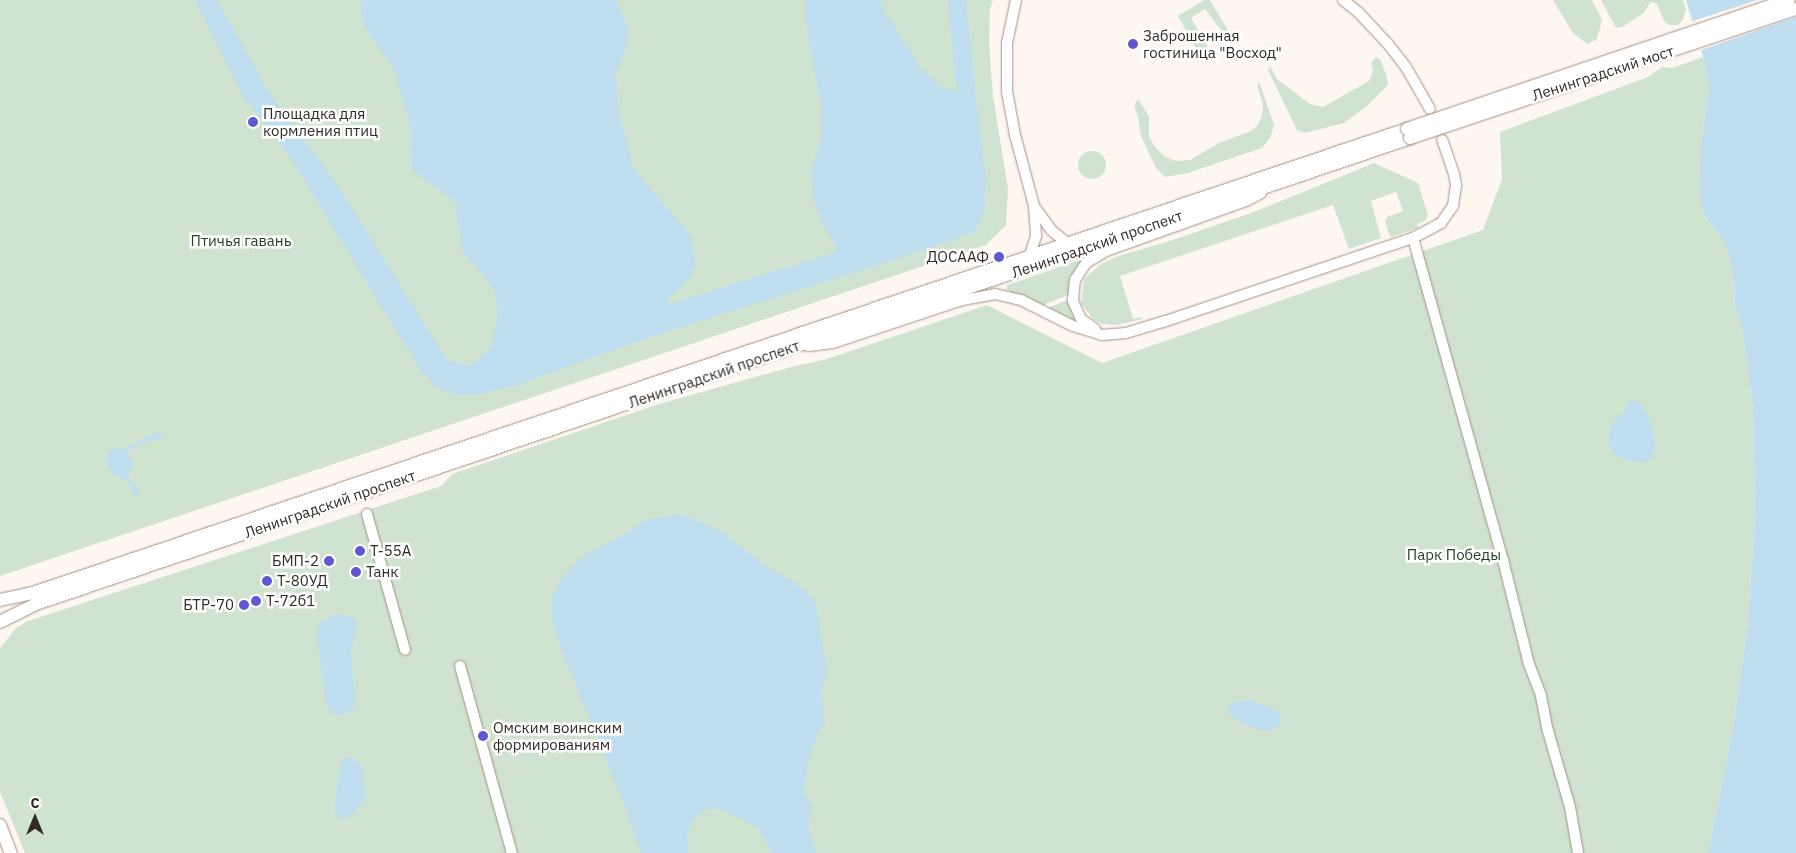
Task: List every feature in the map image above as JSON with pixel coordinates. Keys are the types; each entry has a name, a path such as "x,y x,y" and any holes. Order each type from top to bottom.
{"main road":[{"name":"Ленинградский мост","path":"1408,133 1789,0"},
{"name":"Ленинградский мост","path":"1408,133 1796,9"},
{"name":"Ленинградский проспект","path":"0,622 18,611 1281,182 1408,133"},
{"name":"Ленинградский проспект","path":"0,600 33,593 1067,243 1408,133"},
{"path":"0,825 11,853"}],"street":[{"path":"1016,0 1007,44 1007,91 1015,135 1034,206 1036,236 1030,256"},
{"path":"1343,0 1359,13 1388,44 1406,67 1430,109"},
{"path":"786,349 833,343 962,300 995,294 1021,300 1091,333 1117,334 1163,322 1413,238 1441,223 1453,206 1456,196 1454,174 1442,140"},
{"path":"1117,334 1092,328 1081,319 1075,307 1073,287 1078,274 1086,263 1106,251 1246,202 1281,182"},
{"path":"1034,206 1051,230 1067,243"},
{"path":"1413,238 1506,569 1529,664 1541,696 1570,807 1578,853"},
{"path":"367,514 405,650"},
{"path":"460,666 512,853"}],"green space":[{"name":"Птичья гавань","path":"0,0 993,0 990,9 989,42 993,96 1008,189 1006,225 986,245 0,576"},
{"path":"1204,0 1210,0 1229,32 1223,33 1205,9 1191,18 1207,45 1208,56 1203,61 1178,16"},
{"path":"1553,0 1592,0 1602,20 1597,39 1587,44 1573,33"},
{"path":"1601,0 1683,0 1686,9 1683,20 1678,25 1669,25 1664,21 1657,4 1652,2 1644,13 1622,27 1616,28"},
{"path":"1376,57 1380,59 1388,85 1367,106 1344,123 1305,133 1297,130 1268,70 1270,66 1277,79 1310,104 1323,107 1369,81 1373,71 1371,62"},
{"name":"Парк Победы","path":"1703,57 1709,87 1701,144 1704,216 1726,245 1733,274 1735,306 1742,325 1753,409 1755,518 1747,631 1733,727 1708,853 25,853 0,792 0,648 16,628 28,621 441,486 452,474 659,404 791,367 827,359 987,305 1102,363 1483,230 1502,179 1500,132 1648,77 1662,67 1672,68"},
{"path":"1259,81 1274,125 1270,138 1262,148 1188,173 1165,177 1156,168 1141,136 1134,106 1138,99 1149,116 1149,137 1156,148 1164,156 1176,161 1190,160 1219,143 1251,131 1257,126 1262,116 1263,104 1257,86"},
{"path":"1092,151 1102,155 1106,165 1102,175 1092,179 1082,175 1078,165 1082,155"},
{"path":"1374,163 1418,183 1428,215 1425,221 1417,224 1418,228 1391,237 1389,234 1385,221 1387,217 1403,211 1396,192 1371,201 1381,238 1349,249 1333,205 1120,276 1133,319 1142,317 1142,319 1118,325 1102,324 1093,319 1081,303 1084,279 1101,264 1121,255 1167,242 1254,212"},
{"path":"1091,256 1073,275 1068,295 1041,306 1006,288 1008,285"},
{"path":"1068,300 1075,316 1081,324 1047,308"}],"water":[{"path":"195,0 217,0 270,94 340,189 447,360 470,366 490,349 498,316 495,290 462,251 455,202 412,170 409,119 393,67 362,23 361,0 614,0 619,6 628,30 626,48 616,73 618,109 634,169 690,235 696,263 690,278 670,296 667,305 836,252 834,242 822,223 813,200 811,172 822,134 821,105 811,55 805,0 879,0 921,68 939,86 957,93 948,0 966,0 986,176 984,215 974,232 897,259 650,337 520,384 478,395 456,395 436,387 421,371 290,157 244,97"},
{"path":"1686,0 1796,0 1796,853 1708,853 1733,727 1747,631 1755,518 1753,409 1742,326 1735,306 1733,274 1726,245 1704,216 1699,195 1701,144 1709,87 1703,57"},
{"path":"1634,401 1642,404 1653,429 1656,444 1652,456 1646,463 1628,461 1618,456 1610,448 1608,436 1615,419 1624,413 1627,402"},
{"path":"154,434 161,434 163,436 161,439 150,440 125,452 134,463 127,476 138,491 139,495 135,496 126,480 116,476 107,465 107,452 118,447 121,450"},
{"path":"682,514 725,534 761,563 794,582 815,601 827,671 822,693 825,724 817,734 809,759 804,793 811,805 808,828 816,853 772,853 758,828 720,809 706,809 694,818 687,832 688,853 641,853 625,807 560,646 551,615 551,600 555,589 568,570 584,556 628,532 644,520"},
{"path":"335,614 353,617 357,625 351,652 355,703 352,710 345,714 336,715 330,710 325,699 317,636 319,623"},
{"path":"1249,700 1276,710 1280,714 1279,725 1271,731 1260,730 1246,725 1229,715 1228,707 1233,703"},
{"path":"352,757 362,767 366,797 355,812 343,819 335,813 336,792 341,762 345,758"}],"pier":[{"path":"1757,0 1796,0 1796,17 1699,51 1690,22"}],"place":[{"name":"Заброшенная гостиница \"Восход\"","path":"1133,44"},
{"name":"Площадка для кормления птиц","path":"253,122"},
{"name":"ДОСААФ","path":"999,257"},
{"name":"Т-55А","path":"360,551"},
{"name":"БМП-2","path":"329,561"},
{"name":"Танк","path":"356,572"},
{"name":"Т-80УД","path":"267,581"},
{"name":"Т-72б1","path":"256,601"},
{"name":"БТР-70","path":"244,605"},
{"name":"Омским воинским формированиям","path":"483,736"}]}
